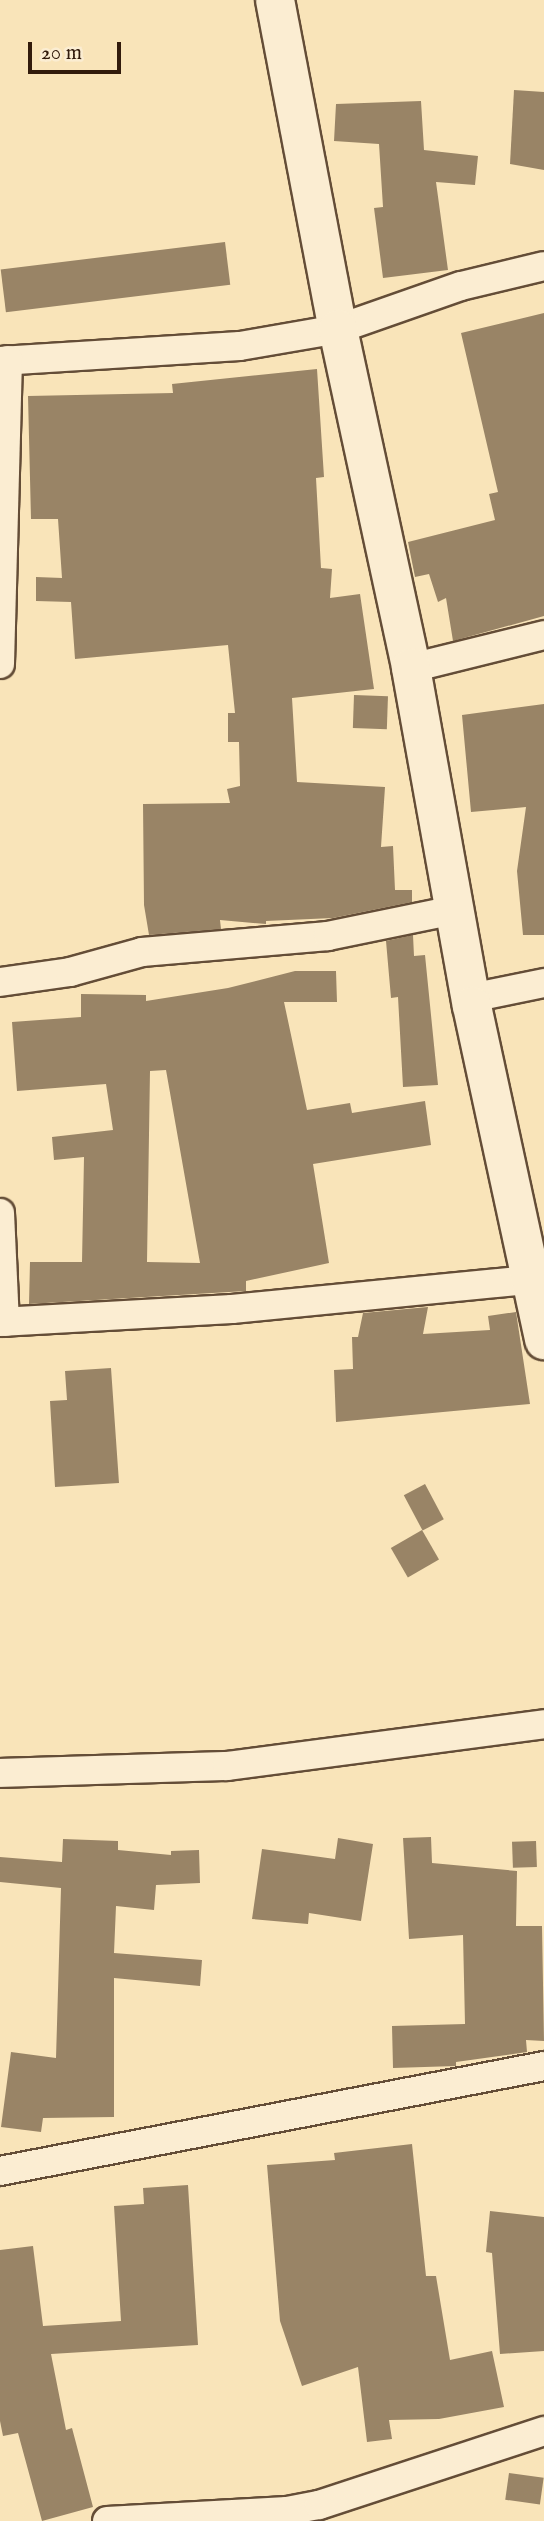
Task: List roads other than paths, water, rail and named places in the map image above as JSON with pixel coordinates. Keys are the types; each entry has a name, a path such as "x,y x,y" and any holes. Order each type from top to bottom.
{"street":[{"path":"275,0 338,329 411,668 471,998 544,1340"},
{"path":"0,664 4,360 240,346 338,329 461,286 544,266"},
{"path":"411,668 544,635"},
{"path":"0,982 70,972 142,952 328,936 455,910"},
{"path":"471,998 544,983"},
{"path":"0,1213 3,1322 536,1294"},
{"path":"0,1773 228,1766 544,1724"},
{"path":"0,2171 544,2066"},
{"path":"107,2521 309,2507 544,2431"}]}
